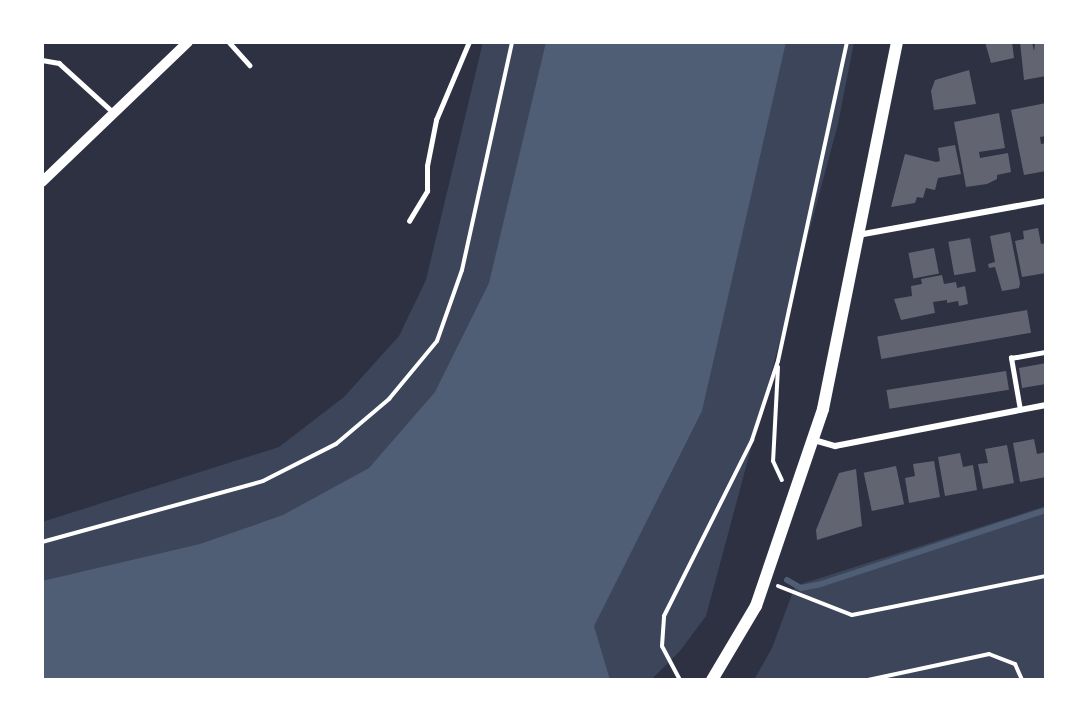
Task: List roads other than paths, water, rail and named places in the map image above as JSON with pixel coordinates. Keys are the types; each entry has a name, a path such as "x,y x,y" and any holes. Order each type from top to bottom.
{"main road":[{"path":"712,680 756,606 814,440 833,369 856,235 897,42"}],"street":[{"path":"42,182 188,42"},
{"path":"856,235 1046,201"},
{"path":"814,440 835,446 1046,405"}],"lane":[{"path":"229,42 250,65"},
{"path":"409,221 427,191 427,166 436,120 468,42"},
{"path":"42,60 59,63 114,113"},
{"path":"1020,410 1011,358 1046,352"}],"waterway":[{"path":"787,580 801,588 821,584 1046,510"}]}
